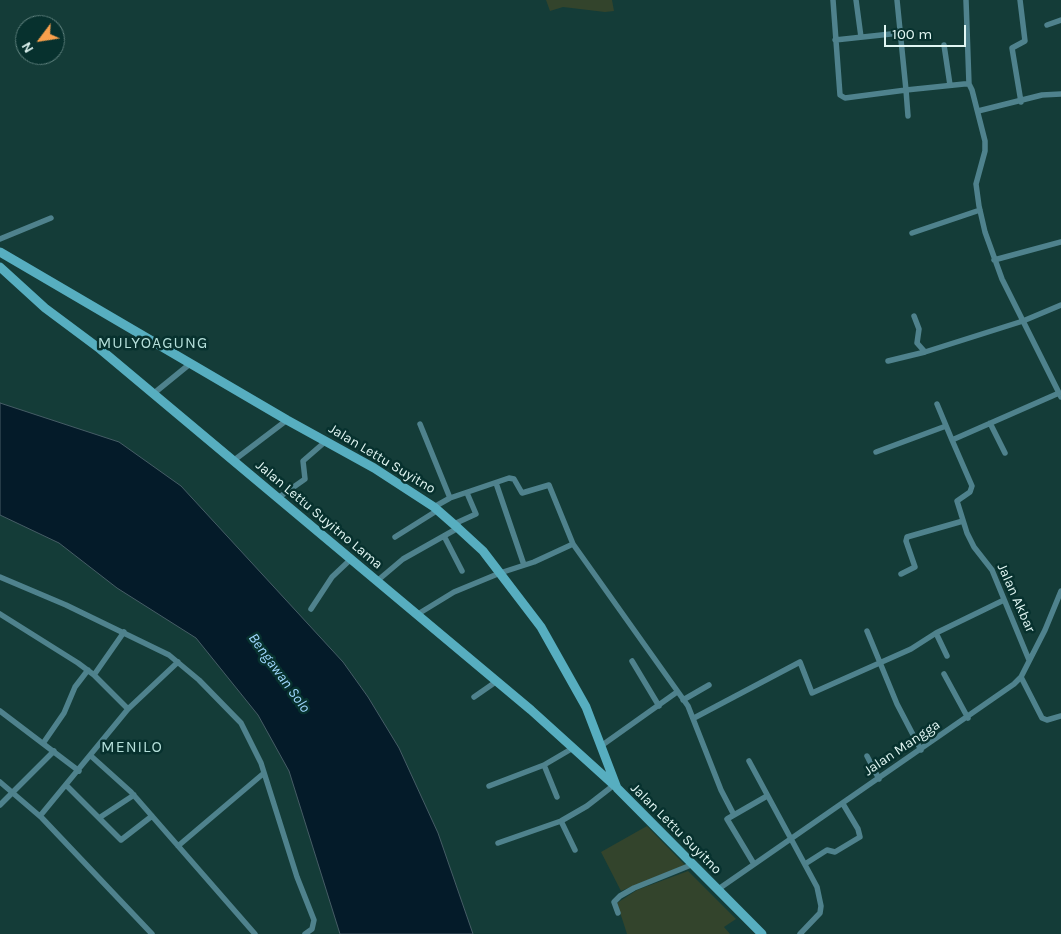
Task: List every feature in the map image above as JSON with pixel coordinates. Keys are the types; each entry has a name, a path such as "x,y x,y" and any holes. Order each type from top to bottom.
{"main road":[{"name":"Jalan Lettu Suyitno","path":"2,255 287,420 374,468 436,509 456,526 483,551 541,627 586,707 616,787 691,865 762,934"},
{"name":"Jalan Lettu Suyitno Lama","path":"0,267 45,308 97,346 418,614 616,787"},
{"path":"596,769 601,772 605,771 607,763"}],"street":[{"path":"833,0 835,40 842,97 969,84"},
{"path":"856,0 862,37"},
{"path":"897,0 908,116"},
{"path":"937,404 952,440 1060,396 994,260 980,210 977,178 986,146 978,111 969,84 966,0"},
{"path":"1020,0 1025,40 1012,48 1021,102"},
{"path":"1047,24 1061,20"},
{"path":"835,40 900,33"},
{"path":"944,45 950,85"},
{"path":"978,111 1021,102 1042,95 1061,94"},
{"path":"912,232 980,210"},
{"path":"0,239 51,218"},
{"path":"994,260 1061,242"},
{"path":"888,361 925,352 1024,321 1061,305"},
{"path":"914,316 919,329 917,343 925,352"},
{"path":"153,394 191,363"},
{"path":"233,461 287,420"},
{"path":"990,423 1005,453"},
{"path":"420,424 450,498"},
{"path":"876,452 946,426"},
{"name":"Jalan Akbar","path":"952,440 972,486 970,492 958,501 963,521 974,547 992,570 1029,660"},
{"path":"278,498 305,479 303,461 326,441"},
{"path":"396,538 450,498 512,478 522,494 548,485 573,544 694,718 721,790 734,815"},
{"path":"496,483 524,565"},
{"path":"377,581 403,559 444,536 476,514 467,493"},
{"path":"901,574 914,569 916,565 906,541 907,537 963,521"},
{"path":"444,536 462,571"},
{"path":"418,614 440,599 573,544"},
{"path":"311,609 332,577 352,559"},
{"path":"0,577 151,645 178,662 241,722 248,734 264,774 297,877 314,920 312,929 305,934"},
{"name":"Jalan Mangga","path":"717,890 968,718 1014,684 1021,677 1061,591"},
{"path":"694,718 800,662 812,693 918,645 936,633 1004,600"},
{"path":"0,614 53,645 88,670 128,709"},
{"path":"867,631 897,704 921,750"},
{"path":"94,675 124,632"},
{"path":"936,633 947,656"},
{"path":"632,661 659,706"},
{"path":"40,816 79,771 128,709 178,662"},
{"path":"44,742 64,713 75,687 88,670"},
{"path":"944,674 968,718"},
{"path":"1021,677 1042,718 1047,720 1061,716"},
{"path":"474,698 496,681"},
{"path":"683,700 709,685"},
{"path":"601,746 677,692"},
{"path":"0,711 44,742 79,771"},
{"path":"489,786 544,765 573,748"},
{"path":"0,805 14,794 54,751"},
{"path":"91,756 134,795 255,934"},
{"path":"866,756 879,779"},
{"path":"750,761 790,840 817,887 821,906 815,920 800,934"},
{"path":"544,765 557,797"},
{"path":"178,846 264,774"},
{"path":"0,782 40,816 152,934"},
{"path":"66,785 98,818 123,840 152,816"},
{"path":"498,843 561,821 616,787"},
{"path":"98,818 134,795"},
{"path":"754,864 727,818 767,796"},
{"path":"805,864 827,850 835,852 860,837 843,804"},
{"path":"561,821 575,850"},
{"path":"618,913 614,902 620,896 634,888 691,865"}],"green space":[{"path":"546,0 612,0 614,11 605,12 563,7 550,11"},
{"path":"647,826 685,865 621,891 601,852"},
{"path":"688,871 736,919 724,927 730,934 627,934 617,903 637,890"}],"water":[{"name":"Bengawan Solo","path":"0,403 119,442 181,486 343,662 368,697 399,748 438,833 473,934 340,934 289,771 258,715 196,638 117,588 59,543 0,515"}],"district":[{"name":"MULYOAGUNG","path":"153,343"},
{"name":"MENILO","path":"132,747"}]}
